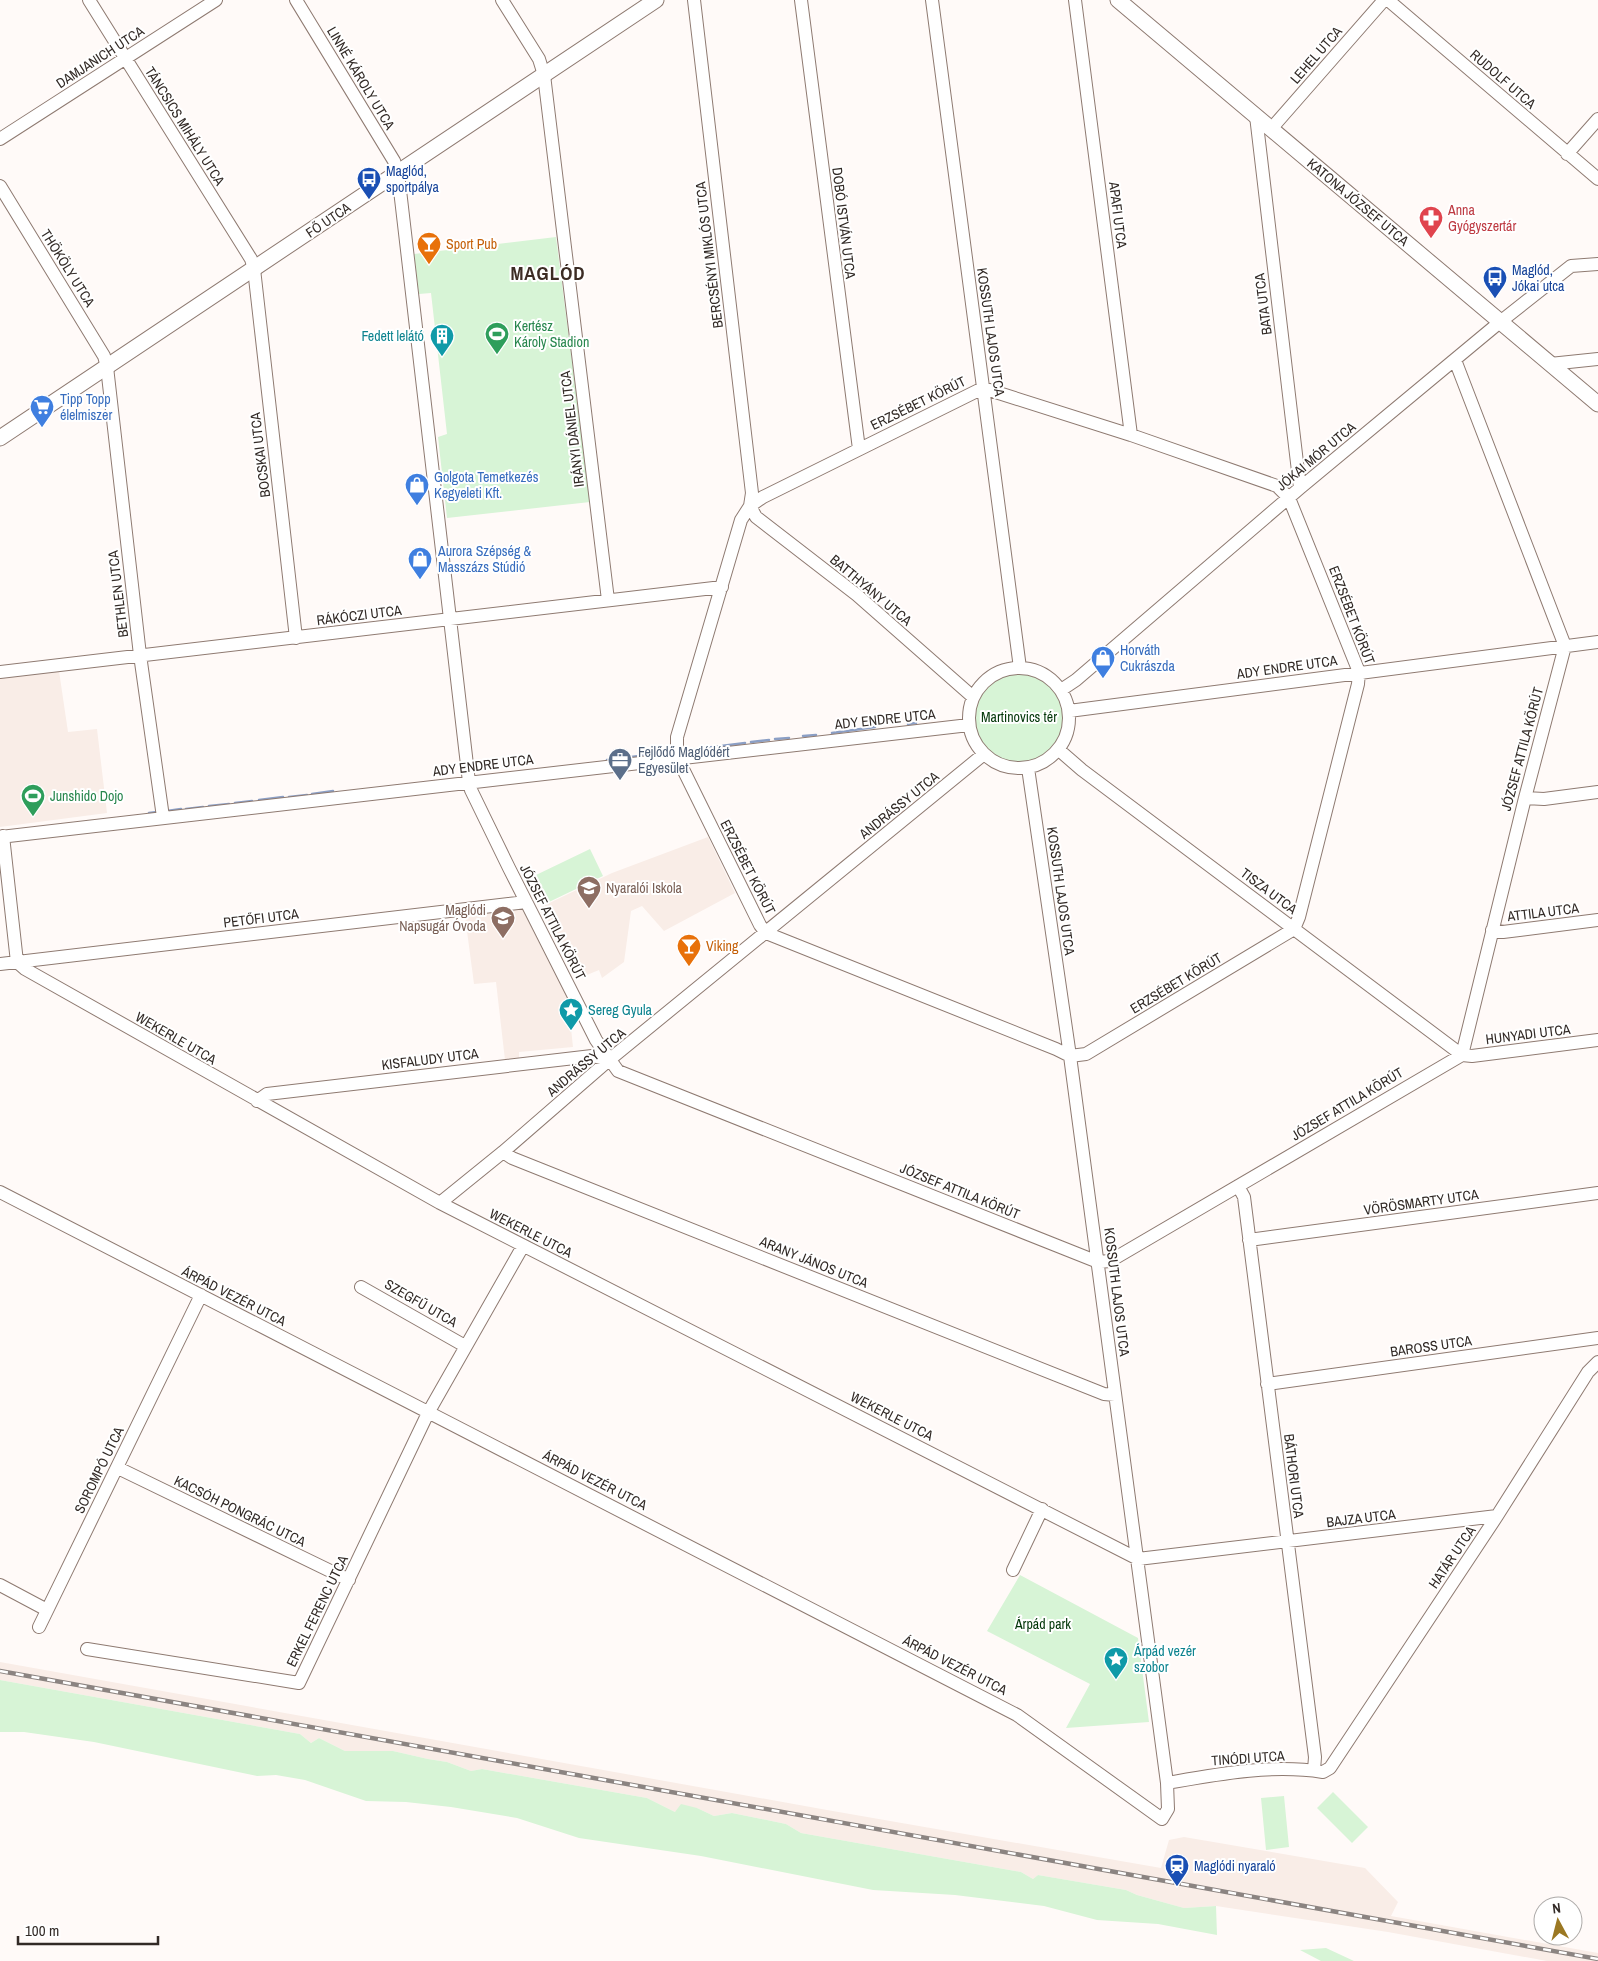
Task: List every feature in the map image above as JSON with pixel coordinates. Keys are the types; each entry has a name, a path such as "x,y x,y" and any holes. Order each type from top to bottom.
{"main road":[{"name":"FŐ UTCA","path":"0,438 656,0"},
{"name":"KATONA JÓZSEF UTCA","path":"1118,0 1598,404"}],"street":[{"name":"TÁNCSICS MIHÁLY UTCA","path":"88,0 251,259 254,269"},
{"name":"DAMJANICH UTCA","path":"0,139 216,0"},
{"name":"LINNÉ KÁROLY UTCA","path":"296,0 394,161 398,173"},
{"name":"IRÁNYI DÁNIEL UTCA","path":"502,0 539,59 544,75 608,600"},
{"name":"BERCSÉNYI MIKLÓS UTCA","path":"694,0 752,493 750,506"},
{"name":"DOBÓ ISTVÁN UTCA","path":"801,0 859,449"},
{"name":"KOSSUTH LAJOS UTCA","path":"932,0 1020,668"},
{"name":"APAFI UTCA","path":"1075,0 1132,435"},
{"name":"LEHEL UTCA","path":"1271,129 1384,0"},
{"name":"RUDOLF UTCA","path":"1388,0 1598,179"},
{"name":"BATA UTCA","path":"1256,116 1300,488"},
{"path":"1567,154 1598,119"},
{"name":"JÓZSEF ATTILA KÖRÚT","path":"398,173 469,782 471,790 526,902 596,1040 618,1071 1098,1262 1110,1261 1462,1055 1525,798 1565,646"},
{"name":"THÖKÖLY UTCA","path":"0,186 104,356 107,367"},
{"name":"JÓKAI MÓR UTCA","path":"1061,690 1076,680 1300,488 1500,322 1571,266 1598,264"},
{"name":"BOCSKAI UTCA","path":"254,269 296,638"},
{"path":"1550,364 1598,359"},
{"path":"1455,360 1565,646"},
{"name":"BETHLEN UTCA","path":"107,367 140,655 163,818"},
{"name":"ERZSÉBET KÖRÚT","path":"983,388 1132,435 1277,486 1289,498 1359,672 1358,684 1299,918 1294,929 1086,1054 1070,1056 766,933 760,925 677,758 677,737 741,520 750,506 763,497 859,449 983,388"},
{"name":"BATTHYÁNY UTCA","path":"750,506 756,517 857,595 973,697"},
{"name":"RÁKÓCZI UTCA","path":"0,672 722,587"},
{"name":"ADY ENDRE UTCA","path":"1070,711 1598,642"},
{"path":"1020,668 1035,670 1050,678 1061,690 1070,711 1070,725 1066,738 1059,750 1049,759 1028,768 1012,768 997,764 976,745 969,724 969,711 973,697 981,685 992,676 1005,670 1020,668"},
{"name":"ADY ENDRE UTCA","path":"1,836 969,724"},
{"name":"TISZA UTCA","path":"1059,750 1082,770 1462,1055"},
{"name":"ANDRÁSSY UTCA","path":"440,1204 609,1060 984,754"},
{"name":"KOSSUTH LAJOS UTCA","path":"1028,768 1070,1056 1168,1783 1168,1809 1162,1819"},
{"path":"1525,798 1544,799 1598,792"},
{"path":"1,836 17,962"},
{"name":"PETŐFI UTCA","path":"0,964 526,902"},
{"name":"ATTILA UTCA","path":"1492,930 1503,932 1598,920"},
{"name":"WEKERLE UTCA","path":"17,962 24,969 440,1204 1138,1559"},
{"name":"HUNYADI UTCA","path":"1462,1055 1472,1056 1598,1040"},
{"name":"KISFALUDY UTCA","path":"257,1101 267,1094 509,1065 592,1056 609,1060"},
{"name":"ARANY JÁNOS UTCA","path":"503,1152 512,1158 1104,1394 1115,1395"},
{"name":"BÁTHORI UTCA","path":"1238,1186 1244,1197 1315,1757 1314,1770"},
{"name":"ÁRPÁD VEZÉR UTCA","path":"0,1192 1018,1714 1162,1819"},
{"name":"VÖRÖSMARTY UTCA","path":"1249,1240 1598,1193"},
{"name":"SZEGFŰ UTCA","path":"428,1413 523,1246"},
{"name":"SZEGFŰ UTCA","path":"361,1287 465,1346"},
{"name":"SOROMPÓ UTCA","path":"39,1627 201,1295"},
{"name":"BAROSS UTCA","path":"1268,1384 1598,1338"},
{"name":"HATÁR UTCA","path":"1330,1768 1497,1516 1588,1372 1598,1362"},
{"name":"ERKEL FERENC UTCA","path":"87,1649 299,1683 428,1413"},
{"name":"KACSÓH PONGRÁC UTCA","path":"118,1468 349,1580"},
{"path":"1013,1570 1042,1509"},
{"name":"BAJZA UTCA","path":"1138,1559 1497,1516"},
{"path":"0,1585 47,1610"},
{"name":"TINÓDI UTCA","path":"1168,1783 1229,1772 1263,1769 1314,1770 1323,1772 1330,1768"}],"shaded area":[{"path":"59,671 68,732 97,729 107,813 0,827 0,678"},
{"name":"Nyaralói Iskola","path":"708,837 735,893 664,931 642,906 631,911 624,962 602,978 599,970 577,979 541,907 612,873"},
{"path":"522,909 573,1009 569,1010 573,1047 519,1052 519,1059 505,1060 496,982 474,984 465,916"},
{"path":"0,1662 1161,1868 1169,1840 1184,1837 1365,1868 1398,1902 1391,1916 1533,1941 1533,1946 1559,1946 1598,1953 1598,1961 1547,1961 1388,1932 1216,1906 1184,1908 1137,1895 1126,1890 1038,1875 1033,1879 1021,1872 801,1833 786,1824 732,1813 714,1816 697,1808 675,1812 647,1798 482,1769 471,1771 447,1762 393,1751 345,1751 319,1738 311,1743 300,1734 0,1680"}],"green space":[{"path":"556,237 590,502 447,518 438,437 447,434 431,293 419,294 414,254"},
{"name":"Martinovics tér","path":"1019,671 1036,675 1051,685 1061,700 1065,717 1061,734 1051,749 1036,759 1019,763 1002,759 987,749 977,734 973,717 977,700 987,685 1002,675"},
{"path":"590,849 603,876 549,902 536,875"},
{"name":"Árpád park","path":"1020,1575 1138,1638 1149,1722 1066,1728 1090,1684 987,1631"},
{"path":"0,1680 300,1734 311,1743 319,1738 345,1751 393,1751 447,1762 471,1771 482,1769 647,1798 675,1812 681,1804 697,1808 714,1816 732,1813 786,1824 801,1833 1021,1872 1033,1879 1038,1875 1126,1890 1137,1895 1184,1908 1216,1906 1217,1935 1158,1924 1097,1920 1044,1906 955,1895 873,1890 701,1856 579,1838 517,1818 451,1807 406,1802 366,1801 305,1780 276,1775 257,1776 94,1742 24,1732 0,1732"},
{"path":"1333,1792 1368,1827 1352,1843 1317,1808"},
{"path":"1284,1796 1289,1847 1266,1850 1261,1798"},
{"path":"1326,1948 1354,1961 1321,1961 1300,1950"}],"waterway":[{"path":"908,724 916,723"},
{"path":"832,733 875,727"},
{"path":"803,736 816,735"},
{"path":"775,739 789,738"},
{"path":"751,742 769,740"},
{"path":"681,751 745,743"},
{"path":"652,754 670,752"},
{"path":"631,757 647,755"},
{"path":"607,760 626,757"},
{"path":"312,794 333,791"},
{"path":"289,797 307,795"},
{"path":"259,800 283,797"},
{"path":"235,803 252,801"},
{"path":"209,806 229,804"},
{"path":"186,809 203,807"},
{"path":"167,811 181,809"},
{"path":"149,813 157,812"}],"railway":[{"path":"0,1671 1598,1959"}],"place":[{"name":"Maglód, sportpálya","path":"369,200"},
{"name":"Anna Gyógyszertár","path":"1431,239"},
{"name":"Sport Pub","path":"429,265"},
{"name":"Maglód, Jókai utca","path":"1495,299"},
{"name":"Kertész Károly Stadion","path":"497,355"},
{"name":"Fedett lelátó","path":"442,357"},
{"name":"Tipp Topp élelmiszer","path":"42,428"},
{"name":"Golgota Temetkezés Kegyeleti Kft.","path":"417,506"},
{"name":"Aurora Szépség & Masszázs Stúdió","path":"420,580"},
{"name":"Horváth Cukrászda","path":"1103,679"},
{"name":"Fejlődő Maglódért Egyesület","path":"620,781"},
{"name":"Junshido Dojo","path":"33,817"},
{"name":"Nyaralói Iskola","path":"589,909"},
{"name":"Maglódi Napsugár Óvoda","path":"503,939"},
{"name":"Viking","path":"689,967"},
{"name":"Sereg Gyula","path":"571,1031"},
{"name":"Árpád vezér szobor","path":"1116,1680"},
{"name":"Maglódi nyaraló","path":"1177,1887"}],"district":[{"name":"MAGLÓD","path":"548,273"}]}
